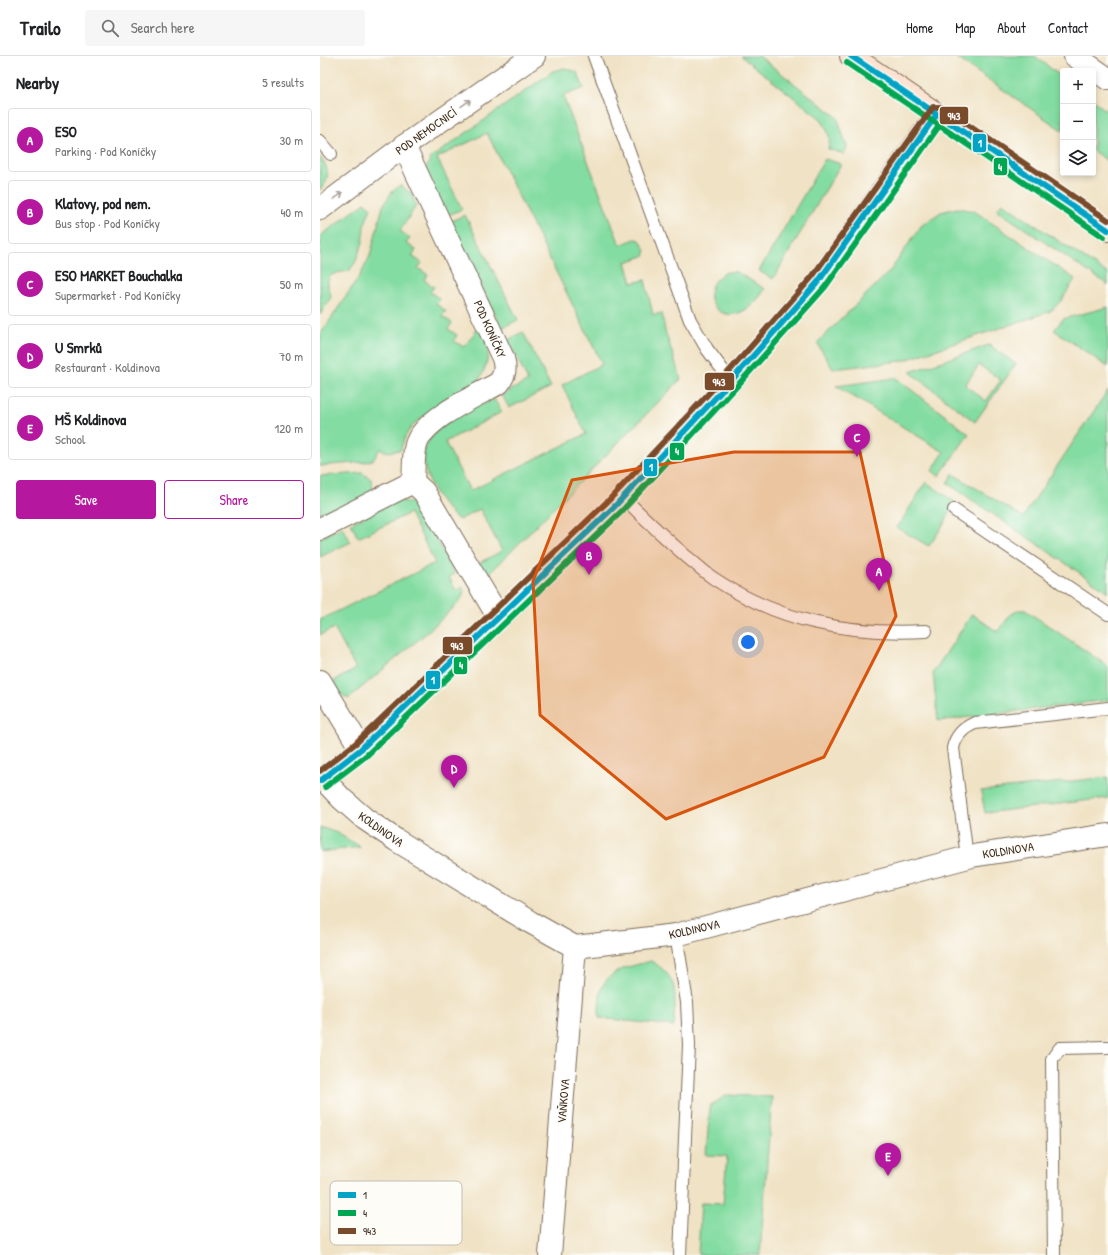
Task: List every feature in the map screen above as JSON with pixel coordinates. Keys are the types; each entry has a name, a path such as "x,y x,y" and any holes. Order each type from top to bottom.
{"street":[{"name":"POD NEMOCNICÍ","path":"320,210 404,146 534,56"},
{"path":"852,56 1108,230"},
{"path":"1074,56 1108,79"},
{"path":"322,780 361,749 499,618 623,497 732,381 818,282 937,114"},
{"name":"POD KONÍČKY","path":"404,146 504,358 506,368 500,383 432,422 421,433 415,449 413,482"},
{"path":"320,529 413,482 424,492 499,618"},
{"path":"320,681 361,749"},
{"name":"KOLDINOVA","path":"322,780 365,819 396,840 530,922 575,947 676,935 967,857 991,852 1108,835"},
{"name":"VAŇKOVA","path":"550,1255 575,947"}],"lane":[{"path":"594,56 690,320 707,349 732,381"},
{"path":"320,141 331,154"},
{"path":"623,497 662,535 712,578 768,609 830,627 883,632 926,631"},
{"path":"954,510 1108,614"},
{"path":"967,857 953,748 959,733 966,727 975,723 1108,708"},
{"path":"676,935 687,1002 689,1044 680,1255"},
{"path":"1054,1255 1052,1059 1060,1048 1108,1047"}],"highlighted area":[{"path":"734,452 860,452 896,616 824,757 666,819 540,715 533,581 572,480"}],"green space":[{"path":"741,56 759,56 837,117 847,147 844,154 828,149 829,137 821,119"},
{"path":"954,56 1035,56 1060,76 1060,129"},
{"path":"564,68 577,72 584,88 563,96 620,245 635,239 640,240 646,250 644,256 626,262 632,283 645,280 653,315 662,313 665,331 681,379 483,580 478,566 481,562 502,551 480,509 459,520 437,496 431,485 424,463 428,442 431,437 448,421 494,399 502,412 445,442 470,491 586,434 562,385 602,364 487,133 437,158 462,209 446,216 425,170 431,158 553,71"},
{"path":"1096,102 1108,112 1108,161 1096,153"},
{"path":"320,157 327,169 328,174 324,186 320,190"},
{"path":"825,159 841,164 773,279 759,271"},
{"path":"399,186 411,193 416,206 400,231 410,238 406,243 416,250 412,256 422,263 418,268 428,275 424,280 434,287 430,292 440,299 436,304 446,311 442,316 452,323 448,329 457,335 454,341 464,347 478,328 485,335 488,354 485,369 478,382 468,392 427,414 413,426 408,432 401,450 388,452 380,449 373,460 320,466 320,335 361,274 370,256 383,206 391,193"},
{"path":"365,203 371,208 364,226 363,242 355,263 349,271 335,274 330,277 328,280 328,288 331,297 320,315 320,236"},
{"path":"1002,203 1108,274 1108,285 997,210"},
{"path":"957,208 974,211 1075,279 1061,301 1051,311 902,361 833,369 817,343 890,271 921,226 941,212"},
{"path":"465,215 518,320 502,328 449,222"},
{"path":"727,272 737,272 765,289 751,306 738,313 726,314 717,309 711,301 710,290 715,280"},
{"path":"1108,307 1108,367 1054,330 1063,319"},
{"path":"523,332 551,387 509,408 502,395 528,381 508,340"},
{"path":"989,345 1016,364 975,422 910,372","holes":["979,365 1001,380 986,401 965,385"]},
{"path":"896,378 969,434 939,476 932,471 944,452 836,386"},
{"path":"1108,390 1108,592 947,483 953,474 1023,517"},
{"path":"362,473 371,479 373,489 371,494 320,519 320,476"},
{"path":"926,482 955,502 944,524 929,546 897,528"},
{"path":"397,501 410,502 421,510 455,574 449,577 456,591 463,587 464,593 460,601 431,629 348,699 341,694 334,681 356,669 334,628 320,635 320,620 435,563 410,513 358,538 351,523"},
{"path":"342,527 351,542 320,557 320,538"},
{"path":"1019,610 1025,610 1108,666 1108,700 938,721 933,673 972,614 998,632 1010,615"},
{"path":"1108,777 1108,798 985,813 981,791"},
{"path":"320,827 337,833 361,847 320,852"},
{"path":"651,961 668,974 672,981 675,997 674,1026 599,1018 599,1000 601,990 609,977 629,967"},
{"path":"727,1095 772,1097 760,1255 698,1255 701,1203 723,1204 727,1156 706,1155 710,1106"}],"transit line":[{"name":"1","path":"851,56 1108,230"},
{"name":"4","path":"847,63 1104,237"},
{"name":"943","path":"320,771 356,743 609,500 725,376 812,277 933,107 941,107 1108,220"},
{"name":"1","path":"320,781 361,749 615,506 731,381 818,282 937,114"},
{"name":"4","path":"325,787 367,755 621,512 737,386 825,287 944,119"}],"place":[{"name":"ESO MARKET Bouchalka","path":"857,457"},
{"name":"Klatovy, pod nem.","path":"589,575"},
{"name":"ESO","path":"879,591"},
{"name":"U Smrků","path":"454,788"},
{"name":"MŠ Koldinova","path":"888,1176"}]}
